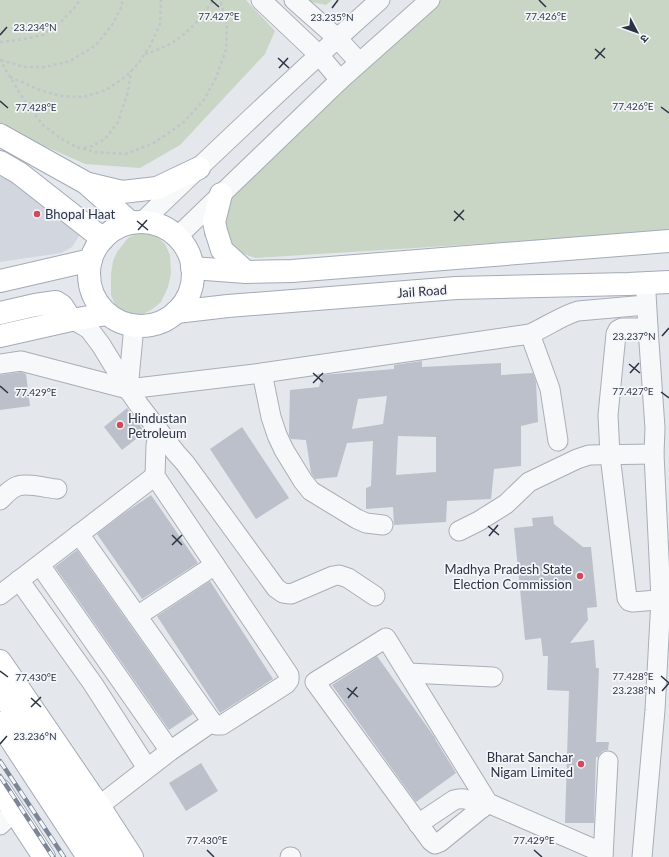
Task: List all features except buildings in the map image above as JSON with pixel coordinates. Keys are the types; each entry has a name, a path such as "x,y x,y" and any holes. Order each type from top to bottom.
{"main road":[{"path":"0,135 86,183 136,223"},
{"path":"0,162 19,173 103,239"},
{"path":"86,183 122,192 157,188 199,168"},
{"path":"220,194 214,222 222,250 246,272"},
{"path":"136,223 154,224 165,228 177,237 186,249 192,268 192,287 182,305 172,316 144,326 134,326 119,322 107,314 97,302 88,277 91,260 97,246 103,239 119,227 136,223"},
{"path":"192,268 246,272 292,271 669,241"},
{"path":"0,281 91,260"},
{"path":"0,313 35,305 55,292 60,277 68,265"},
{"name":"Jail Road","path":"176,312 228,306 456,288 669,282"},
{"path":"0,294 28,289 55,292"},
{"path":"55,292 62,306 73,320"},
{"path":"9,335 73,320 107,314"},
{"path":"0,661 132,857"},
{"path":"0,691 112,857"},
{"path":"0,723 88,857"},
{"path":"0,790 7,818 44,857"}],"street":[{"path":"261,0 318,55 340,80"},
{"path":"294,0 337,38 359,62"},
{"path":"136,223 199,168 318,55 380,0"},
{"path":"177,237 359,62 430,0"},
{"path":"642,857 662,711 665,599 654,454 662,428 648,328 646,283"},
{"path":"0,364 21,361 128,389 262,373 530,334 578,310 646,305"},
{"path":"73,320 89,329 101,345 139,405 185,463 276,588 283,593 291,594 333,576 340,575 348,578 375,596"},
{"path":"128,389 134,326"},
{"path":"648,328 622,328 618,330 616,334 608,415 610,455 627,598 632,602 665,599"},
{"path":"530,334 550,389 558,441"},
{"path":"9,335 21,361"},
{"path":"262,373 271,417 277,435 284,450 303,481 311,491 357,519 366,523 383,525"},
{"path":"79,534 212,722 216,725 222,725 286,684 289,680 288,675 155,476 156,427"},
{"path":"459,531 506,504 529,482 577,458 589,455 654,454"},
{"path":"0,596 155,476"},
{"path":"0,500 9,491 17,486 24,485 57,489"},
{"path":"40,564 170,752"},
{"path":"137,616 215,565"},
{"path":"19,580 93,684 147,768"},
{"path":"386,638 485,806 440,842 436,844 431,842 315,682 386,638"},
{"path":"73,656 93,641"},
{"path":"93,684 113,671"},
{"path":"408,673 493,677"},
{"path":"99,806 147,768 212,722"},
{"path":"418,824 454,800 464,798 603,855 608,761"}],"path":[{"path":"0,42 43,35 62,21 77,5 79,0"},
{"path":"0,60 24,67 46,67 70,61 96,45 112,25 122,6 122,0"},
{"path":"9,77 40,90 60,96 83,97 106,90 125,77 138,64 150,46 160,24 161,0"},
{"path":"145,54 167,46 187,32 205,13 213,0"},
{"path":"0,60 26,103 43,125 76,147 96,152 125,154 154,143 184,122 203,101 215,80 226,50 227,24 219,0"},
{"path":"83,149 105,139 118,122 128,92 131,71"}],"shaded area":[{"name":"Bhopal Haat","path":"0,175 83,222 79,236 72,247 61,253 0,262"}],"green space":[{"path":"0,0 246,0 275,31 265,54 180,145 140,168 85,164 8,130 0,124"},
{"path":"301,0 332,0 326,5"},
{"path":"434,0 669,0 669,232 255,258 220,245 204,236 204,223"},
{"path":"146,231 154,233 165,244 170,255 171,273 168,287 161,302 151,310 141,315 131,316 122,313 115,305 111,295 111,274 113,261 117,252 128,238"}],"railway":[{"path":"0,761 64,857"},
{"path":"0,776 53,857"}],"place":[{"name":"Bhopal Haat","path":"37,214"},
{"name":"Hindustan Petroleum","path":"120,425"},
{"name":"Madhya Pradesh State Election Commission","path":"580,576"},
{"name":"Bharat Sanchar Nigam Limited","path":"581,764"}]}
